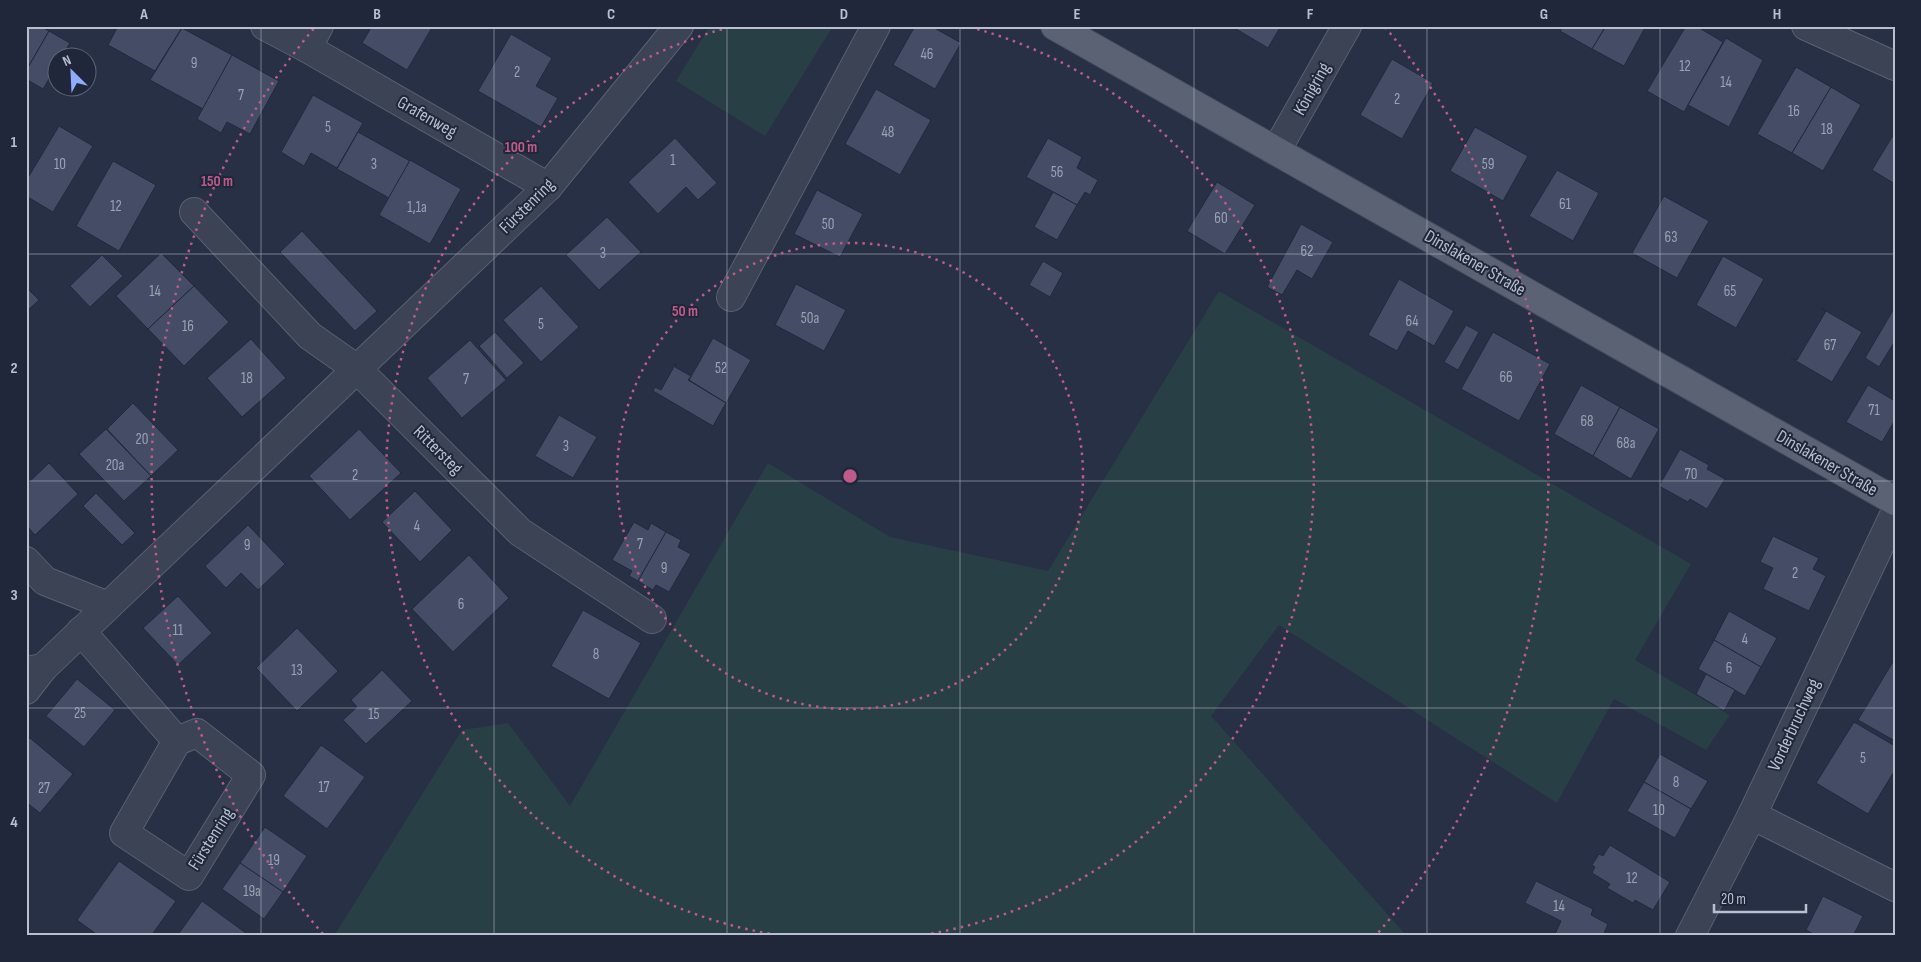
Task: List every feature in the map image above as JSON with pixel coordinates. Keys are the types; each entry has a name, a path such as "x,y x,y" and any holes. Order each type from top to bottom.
{"main road":[{"name":"Dinslakener Straße","path":"1055,26 1895,501"}],"street":[{"name":"Grafenweg","path":"265,26 313,37 548,187"},
{"name":"Fürstenring","path":"26,690 35,669 82,631 548,187 679,26"},
{"path":"731,297 876,26"},
{"name":"Königring","path":"1276,151 1347,26"},
{"path":"1806,26 1895,66"},
{"path":"194,212 310,336 357,369"},
{"name":"Rittersteg","path":"357,369 520,532 652,619"},
{"name":"Vorderbruchweg","path":"1690,936 1752,815 1895,512"},
{"path":"26,561 45,581 108,606"},
{"path":"82,631 177,741"},
{"name":"Fürstenring","path":"197,733 251,775 189,876 124,833 177,741 197,733"},
{"path":"1752,815 1895,887"}],"shaded area":[{"path":"710,26 833,26 765,136 676,81"},
{"path":"1219,291 1691,564 1635,660 1730,715 1706,750 1614,699 1557,803 1279,625 1211,716 1407,936 334,936 462,730 508,723 570,806 768,463 890,537 1048,571"}],"building":[{"path":"26,26 40,26 49,31 26,71"},
{"path":"118,26 183,26 155,71 108,45"},
{"path":"372,26 433,26 407,70 362,43"},
{"path":"915,26 931,26 961,43 935,89 893,65"},
{"path":"1231,26 1281,26 1268,48"},
{"path":"1563,26 1606,26 1592,49 1560,31"},
{"path":"1606,26 1646,26 1624,66 1592,49"},
{"path":"1686,26 1696,26 1723,42 1684,112 1647,91"},
{"path":"182,28 232,55 203,109 150,80"},
{"path":"49,31 70,43 67,48 48,48 48,81 43,89 26,79 26,71"},
{"path":"511,34 552,58 536,86 558,98 541,127 478,91"},
{"path":"1726,38 1763,60 1729,127 1688,105"},
{"path":"232,55 279,81 250,134 227,122 221,133 197,119"},
{"path":"1392,59 1433,83 1402,139 1360,115"},
{"path":"1796,67 1831,87 1792,153 1757,134"},
{"path":"1831,87 1861,105 1823,171 1792,153"},
{"path":"876,89 931,120 900,175 845,144"},
{"path":"313,95 363,123 337,168 311,153 304,166 281,152"},
{"path":"59,126 93,146 53,212 26,196 26,181"},
{"path":"1475,127 1528,156 1503,201 1450,171"},
{"path":"358,132 410,161 389,198 337,169"},
{"path":"1895,132 1895,184 1872,170"},
{"path":"675,138 717,183 698,200 686,187 658,214 628,182"},
{"path":"1048,138 1082,157 1077,168 1098,180 1090,195 1085,192 1077,205 1026,177"},
{"path":"410,160 461,189 430,244 379,215"},
{"path":"113,161 156,185 119,251 76,226"},
{"path":"1557,170 1599,193 1573,241 1529,216"},
{"path":"1217,182 1255,205 1225,254 1187,231"},
{"path":"817,190 863,214 840,257 794,234"},
{"path":"1053,192 1077,205 1057,240 1034,227"},
{"path":"1664,196 1709,221 1677,278 1632,253"},
{"path":"607,217 641,252 599,290 566,255"},
{"path":"1301,224 1333,242 1312,279 1297,270 1282,295 1267,287"},
{"path":"302,231 377,311 355,331 280,252"},
{"path":"161,253 194,286 148,329 116,296"},
{"path":"102,255 123,276 90,307 70,286"},
{"path":"1723,256 1764,279 1736,328 1696,305"},
{"path":"1043,261 1063,273 1050,297 1029,285"},
{"path":"1399,279 1454,311 1434,346 1408,331 1397,351 1368,335"},
{"path":"796,284 846,310 824,351 775,325"},
{"path":"194,286 229,322 184,366 148,329"},
{"path":"541,286 579,327 541,362 503,320"},
{"path":"26,287 39,300 26,312"},
{"path":"1895,307 1895,341 1879,367 1865,358"},
{"path":"1821,308 1862,332 1832,382 1791,358 1797,360 1826,311"},
{"path":"1466,325 1479,332 1458,370 1444,362"},
{"path":"495,332 524,363 507,378 479,346"},
{"path":"1493,332 1550,364 1519,421 1461,389"},
{"path":"713,338 751,360 726,403 689,380"},
{"path":"251,339 286,378 242,417 207,378"},
{"path":"470,340 506,380 462,418 427,378"},
{"path":"676,363 675,367 691,376 688,380 726,403 713,426 653,391 655,387 661,390"},
{"path":"1581,385 1620,407 1593,456 1554,434"},
{"path":"1868,385 1895,401 1895,420 1882,442 1846,422"},
{"path":"133,403 178,450 151,476 107,429"},
{"path":"1620,407 1659,429 1631,479 1593,456"},
{"path":"559,415 597,437 573,478 535,456"},
{"path":"106,429 151,476 124,501 79,454"},
{"path":"359,429 401,473 350,520 309,476"},
{"path":"1680,449 1709,465 1707,469 1725,479 1707,509 1690,499 1688,502 1659,486"},
{"path":"49,463 78,494 35,535 26,525 26,485"},
{"path":"415,491 452,530 420,562 382,522"},
{"path":"96,493 135,533 122,545 83,506"},
{"path":"634,522 648,530 651,523 666,532 638,581 629,576 632,571 612,560"},
{"path":"248,525 285,564 258,590 241,573 226,588 205,566"},
{"path":"666,532 681,540 678,547 691,554 669,592 656,585 653,590 638,581"},
{"path":"1773,536 1819,558 1813,569 1826,576 1809,611 1763,589 1773,568 1760,562"},
{"path":"469,555 509,598 453,652 412,609"},
{"path":"178,596 212,633 178,665 143,628"},
{"path":"583,610 641,643 609,699 551,666"},
{"path":"1729,611 1777,638 1761,667 1714,640"},
{"path":"297,628 338,671 297,711 256,668"},
{"path":"1714,640 1761,667 1745,696 1698,669"},
{"path":"1895,661 1895,741 1858,720"},
{"path":"382,670 412,701 366,744 343,720 357,707 351,700"},
{"path":"1706,674 1735,690 1724,711 1696,694"},
{"path":"77,679 115,710 84,747 46,716"},
{"path":"1854,722 1895,746 1895,770 1868,814 1816,783"},
{"path":"30,738 73,774 40,813 26,802 26,742"},
{"path":"321,745 365,777 327,829 283,796"},
{"path":"1660,754 1708,781 1691,809 1644,782"},
{"path":"1644,782 1691,809 1675,838 1627,811"},
{"path":"265,827 307,856 283,892 240,863"},
{"path":"1610,845 1670,882 1653,910 1635,900 1633,903 1607,888 1610,884 1592,873 1595,867 1592,865 1599,854 1603,856"},
{"path":"119,861 176,901 151,936 99,936 77,920"},
{"path":"240,863 283,892 264,919 222,889"},
{"path":"1536,881 1593,909 1591,915 1608,924 1603,936 1554,936 1561,921 1525,903"},
{"path":"1823,896 1863,916 1853,936 1817,936 1806,930"},
{"path":"202,901 250,936 177,936"}]}
